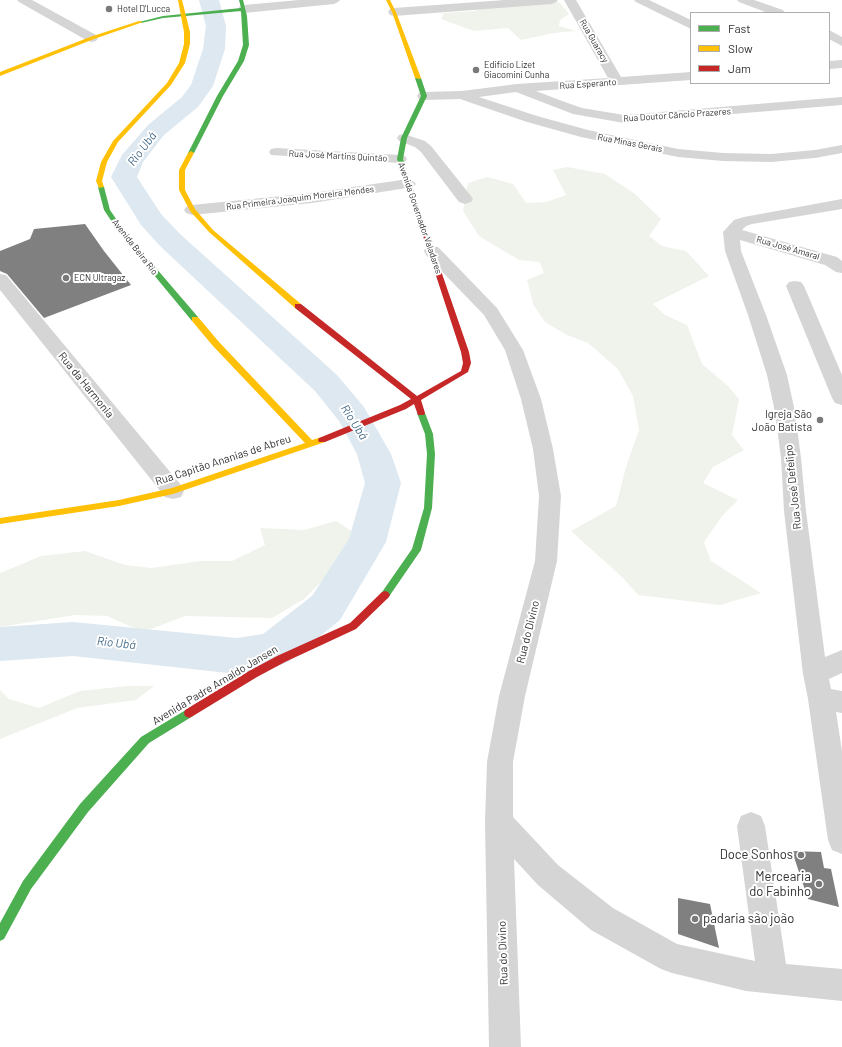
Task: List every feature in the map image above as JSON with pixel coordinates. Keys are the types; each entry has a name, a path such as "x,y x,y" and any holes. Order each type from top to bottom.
{"main road":[{"name":"Avenida Beira Rio","path":"180,0 188,44 182,63 169,84 116,141 104,162 100,181 107,210 127,239 211,338 311,444"},
{"path":"388,0 394,12 424,96"},
{"path":"0,74 92,38 153,19 231,9 242,4 246,44 241,61 216,103 182,170 182,190 192,210 211,231 284,295 417,400"},
{"name":"Avenida Governador Valadares","path":"329,436 403,407 417,400 443,383 460,375 467,368 465,352 400,159 404,138 424,96"},
{"name":"Avenida Padre Arnaldo Jansen","path":"0,935 28,885 80,814 145,740 253,674 281,659 353,626 388,592 416,550 428,508 431,454 429,434 417,400"},
{"name":"Rua Capitão Ananias de Abreu","path":"0,521 119,503 173,491 311,444 329,436"}],"street":[{"path":"23,0 92,38"},
{"path":"242,4 334,0"},
{"path":"394,12 552,0"},
{"name":"Rua Guaracy","path":"570,0 617,82"},
{"path":"640,0 690,25"},
{"path":"743,0 776,12"},
{"path":"830,35 842,42"},
{"path":"830,65 842,64"},
{"name":"Rua Esperanto","path":"461,95 517,88 690,76"},
{"name":"Rua Doutor Câncio Prazeres","path":"517,88 578,111 624,119 656,118 842,101"},
{"name":"Rua Minas Gerais","path":"424,96 461,95 532,119 586,134 678,153 723,157 771,158 815,154 842,149"},
{"path":"404,138 420,144 426,149 465,199"},
{"name":"Rua José Martins Quintão","path":"276,152 400,159"},
{"name":"Rua Primeira Joaquim Moreira Mendes","path":"192,210 312,198 408,184"},
{"path":"731,232 740,223 750,220 842,204"},
{"name":"Rua José Amaral","path":"731,232 831,261 842,268"},
{"name":"Rua José Defelipo","path":"731,232 733,251 757,315 774,368 785,412 792,458 795,510 815,674 831,701 842,839"},
{"name":"Rua do Divino","path":"432,251 490,312 514,350 531,399 543,449 550,496 546,561 512,696 500,762 499,822 505,1047"},
{"name":"Rua da Harmonia","path":"0,279 173,491"},
{"path":"795,286 842,398"},
{"path":"815,674 842,661"},
{"path":"499,822 548,875 602,919 672,958 746,976 842,985"},
{"path":"751,826 773,979"}],"shaded area":[{"path":"502,0 554,0 561,4 569,14 560,20 559,26 576,31 554,33 521,40 508,28 474,31 441,19 444,13 475,11"},
{"path":"567,167 605,174 635,194 661,219 649,236 662,246 686,251 709,276 653,304 665,315 687,325 702,364 728,386 739,399 732,435 744,450 713,467 703,483 738,500 722,516 704,542 711,561 761,593 720,605 638,595 622,577 571,531 616,506 626,467 639,430 633,396 618,369 588,343 567,335 545,322 534,306 527,280 544,273 540,262 519,260 479,236 463,211 468,183 487,177 513,184 526,203 546,202 566,195 553,170"},
{"path":"336,521 356,534 329,574 304,599 272,618 185,616 143,632 107,616 75,615 0,627 0,573 41,556 85,551 125,565 152,568 200,561 232,561 265,545 260,528 304,530"},
{"path":"127,686 154,686 136,700 77,708 0,739 0,690 9,699 39,708 80,691"}],"building":[{"name":"ECN Ultragaz","path":"85,224 131,285 44,318 7,274 0,271 0,251 30,239 34,229"},
{"name":"Mercearia do Fabinho","path":"792,851 821,852 824,868 831,869 839,907 808,899"},
{"name":"padaria são joão","path":"678,898 710,904 719,948 678,934"}],"waterway":[{"name":"Rio Ubá","path":"0,644 73,639 237,656 273,650 326,608 367,542 383,483 374,454 352,415 326,383 170,240 151,219 124,177 131,160 156,130 190,102 202,86 214,49 216,26 209,0"}],"traffic: fast":[{"path":"191,153 220,96 241,61 246,45 245,16 241,0"},
{"path":"141,22 163,17 244,9"},
{"path":"418,78 424,96 404,138 400,159 426,236"},
{"path":"101,187 107,210 122,233 195,319"},
{"path":"385,595 416,550 428,508 431,454 429,434 421,413"},
{"path":"0,935 27,885 84,808 145,740 189,713"}],"traffic: slow":[{"path":"101,187 99,181 104,162 116,141 169,84 182,63 187,44 187,32 180,0"},
{"path":"388,0 394,12 418,78"},
{"path":"0,74 92,38 141,22"},
{"path":"191,153 182,170 182,190 192,210 211,231 298,306"},
{"path":"195,319 216,344 311,444"},
{"path":"0,521 119,503 173,491 322,440"}],"traffic: jam":[{"path":"322,440 403,407 464,372 467,363 465,352 426,236"},
{"path":"298,306 417,400 421,413"},
{"path":"189,713 253,674 281,659 353,626 385,595"}],"place":[{"name":"Hotel D'Lucca","path":"109,9"},
{"name":"Edificio Lizet Giacomini Cunha","path":"476,70"},
{"name":"ECN Ultragaz","path":"66,278"},
{"name":"Igreja São João Batista","path":"820,420"},
{"name":"Doce Sonhos","path":"801,855"},
{"name":"Mercearia do Fabinho","path":"819,884"},
{"name":"padaria são joão","path":"695,919"}]}
